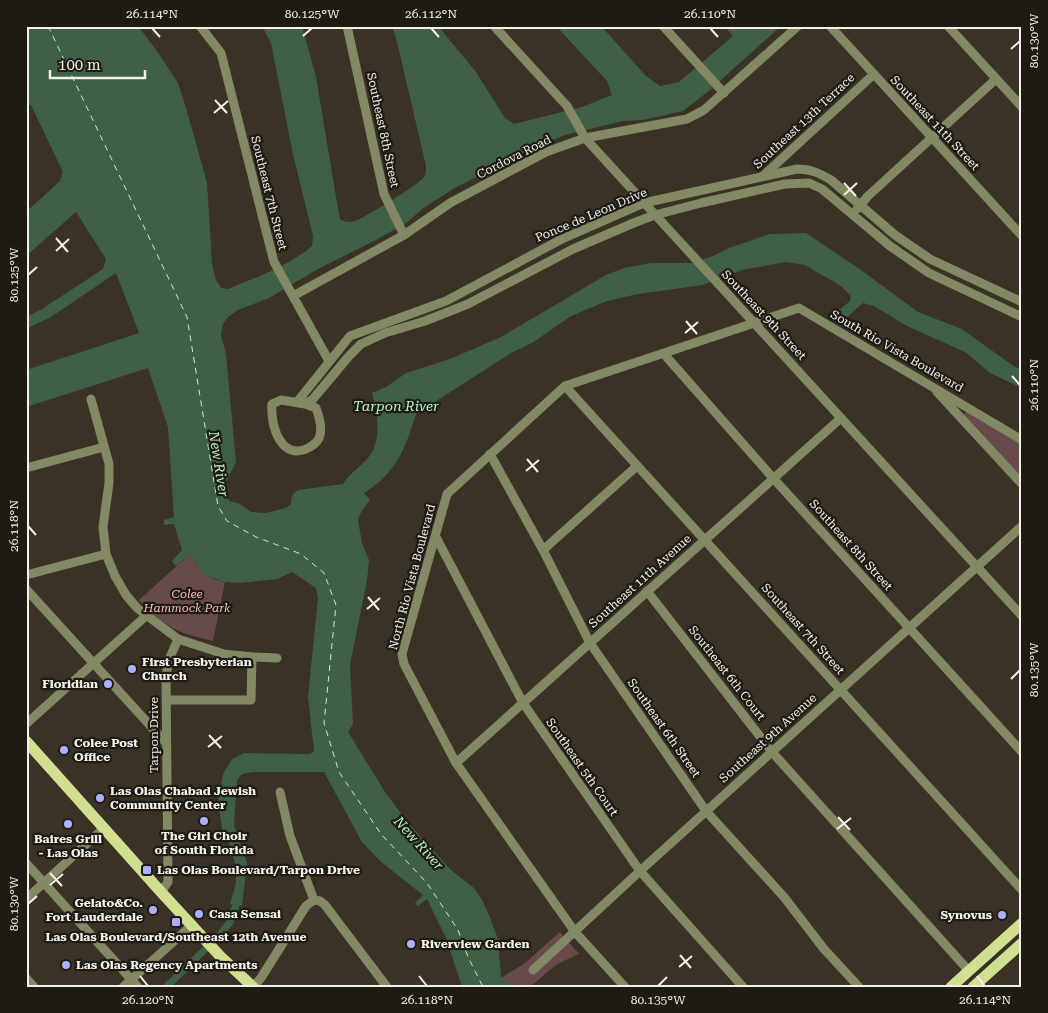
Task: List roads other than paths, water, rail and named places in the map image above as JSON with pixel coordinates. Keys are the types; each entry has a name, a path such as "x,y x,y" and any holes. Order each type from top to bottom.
{"main road":[{"path":"26,741 202,935 245,987"},
{"path":"951,987 1022,923"},
{"path":"973,987 1022,943"},
{"path":"220,956 253,987"}],"street":[{"name":"Southeast 7th Street","path":"200,26 221,53 274,262 329,361"},
{"name":"Southeast 8th Street","path":"347,26 386,201 402,231"},
{"name":"Southeast 9th Street","path":"494,26 567,106 585,138 1022,616"},
{"path":"663,26 721,90"},
{"name":"Cordova Road","path":"291,293 546,152 585,138 687,119 704,110 721,90 798,26"},
{"name":"Southeast 11th Street","path":"830,26 1022,236"},
{"path":"948,26 1022,107"},
{"name":"Southeast 13th Terrace","path":"758,189 760,178 873,75"},
{"path":"852,214 868,196 996,79"},
{"name":"Ponce de Leon Drive","path":"301,403 329,361 350,336 446,301 560,240 644,203 797,169 819,172 831,180 895,235 930,259 1022,302"},
{"name":"Ponce de Leon Drive","path":"301,403 313,400 361,344 385,333 425,321 468,304 573,249 655,215 785,184 809,183 822,189 890,246 929,273 1022,317"},
{"name":"South Rio Vista Boulevard","path":"755,323 799,308 1022,440"},
{"name":"North Rio Vista Boulevard","path":"625,987 575,932 456,764 404,664 402,654 447,494 565,386 755,323"},
{"name":"Southeast 8th Street","path":"664,354 773,478 1022,752"},
{"path":"930,385 1022,484"},
{"name":"Southeast 7th Street","path":"565,386 1022,890"},
{"path":"91,399 109,464 110,483 103,527 106,554 115,576 126,595 137,608 178,639 224,654 277,658"},
{"path":"281,400 301,403 316,408 320,419 320,435 316,444 302,452 291,451 281,443 273,427 272,404 281,400"},
{"path":"960,418 964,412 970,409"},
{"name":"Southeast 11th Avenue","path":"456,764 704,539 841,418"},
{"path":"26,468 104,447"},
{"name":"Southeast 6th Street","path":"490,454 543,550 590,643 706,811 784,897 824,949 859,987"},
{"path":"543,550 637,466"},
{"name":"Southeast 9th Avenue","path":"533,970 1022,526"},
{"name":"Southeast 5th Court","path":"436,537 523,703 640,871 743,987"},
{"path":"26,575 106,554"},
{"path":"26,588 166,743"},
{"name":"Southeast 6th Court","path":"647,591 772,752 969,971"},
{"path":"26,724 147,615"},
{"name":"Tarpon Drive","path":"161,892 168,882 166,678 168,662 178,639"},
{"path":"167,700 251,700 252,657"},
{"path":"280,792 290,836 314,900"},
{"path":"26,899 104,828"},
{"path":"26,863 138,987"},
{"path":"253,987 261,978 306,906 314,900 320,901 325,905 387,987"},
{"path":"123,987 192,925"},
{"path":"26,978 34,987"}],"water":[{"path":"26,26 138,26 178,83 207,183 212,264 216,280 221,288 228,289 283,265 312,246 313,236 293,154 271,43 262,26 302,26 316,77 340,219 349,222 360,219 380,208 420,181 426,173 426,166 398,46 391,26 438,26 476,72 505,118 514,124 582,107 612,95 607,81 556,26 601,26 646,76 660,86 679,82 733,36 724,26 781,26 710,90 683,111 643,120 623,121 565,135 516,156 453,189 425,207 406,223 376,240 318,269 269,298 238,310 228,317 223,324 221,335 226,354 236,462 224,485 224,495 230,501 240,504 251,512 266,513 286,508 291,504 292,496 298,490 343,484 367,459 374,448 377,425 372,393 386,387 406,373 450,359 501,337 606,275 624,268 651,263 694,263 729,248 770,234 806,233 918,312 962,329 1012,365 1022,370 1022,388 990,373 965,352 907,326 874,306 863,303 847,317 837,312 850,301 851,296 841,286 805,265 786,262 742,270 703,285 638,294 607,301 571,316 532,343 511,353 416,414 398,459 384,477 364,493 370,500 358,520 362,543 369,560 367,581 350,665 353,724 348,732 385,792 409,824 451,870 474,888 482,900 498,939 501,977 516,987 462,987 446,938 427,899 418,906 415,903 423,895 380,861 362,842 324,772 254,772 242,774 237,780 234,825 247,863 242,906 230,904 236,883 235,863 229,842 222,828 218,803 223,774 232,759 244,753 310,754 314,751 308,697 318,598 316,588 292,572 277,579 241,583 225,582 207,576 200,570 190,554 176,566 172,561 182,550 174,524 164,525 164,520 174,517 168,427 148,368 26,407 26,370 139,333 116,273 51,317 26,329 26,317 42,309 103,269 106,259 76,212 26,256 26,212 60,181 63,172 31,105 26,104"}],"waterway":[{"path":"166,987 220,935 230,922 236,905"}],"place":[{"name":"First Presbyterian Church","path":"132,669"},
{"name":"Floridian","path":"108,684"},
{"name":"Colee Post Office","path":"64,750"},
{"name":"Las Olas Chabad Jewish Community Center","path":"100,798"},
{"name":"The Girl Choir of South Florida","path":"204,821"},
{"name":"Baires Grill - Las Olas","path":"68,824"},
{"name":"Las Olas Boulevard/Tarpon Drive","path":"147,870"},
{"name":"Gelato&Co. Fort Lauderdale","path":"153,910"},
{"name":"Casa Sensai","path":"199,914"},
{"name":"Synovus","path":"1002,915"},
{"name":"Las Olas Boulevard/Southeast 12th Avenue","path":"176,922"},
{"name":"Riverview Garden","path":"411,944"},
{"name":"Las Olas Regency Apartments","path":"66,965"}],"water label":[{"name":"Tarpon River","path":"396,406"},
{"name":"New River","path":"219,464"},
{"name":"New River","path":"419,843"}],"park label":[{"name":"Colee Hammock Park","path":"187,601"}]}
